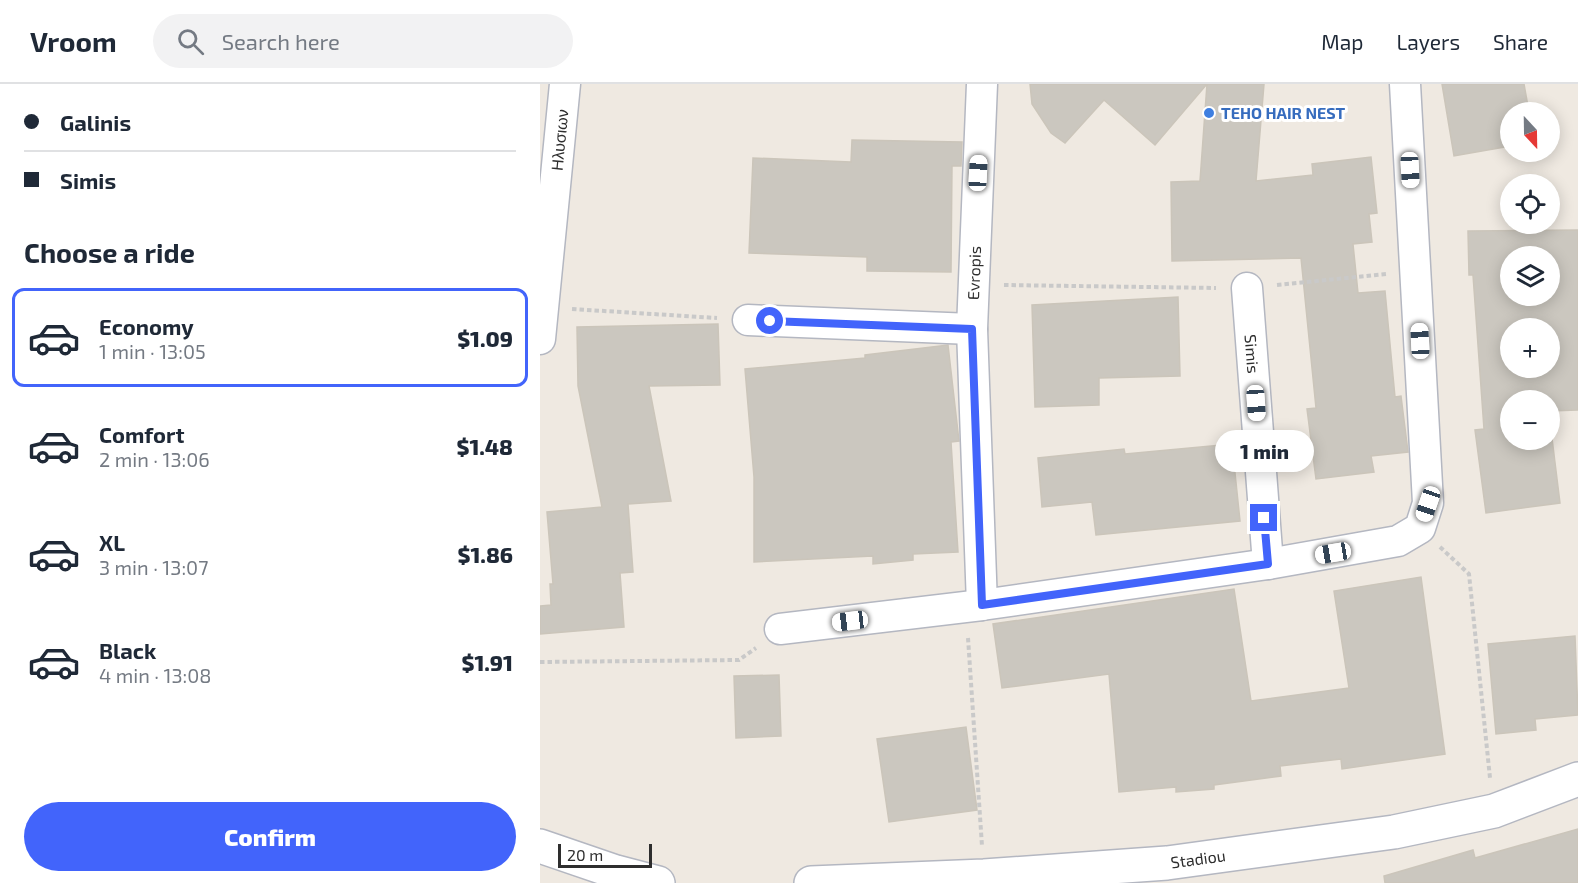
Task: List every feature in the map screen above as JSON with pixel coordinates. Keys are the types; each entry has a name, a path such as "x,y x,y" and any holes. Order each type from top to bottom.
{"street":[{"name":"Ηλυσιων","path":"541,325 565,84"},
{"name":"Evropis","path":"974,606 972,329 982,84"},
{"path":"780,629 974,606 1268,564 1398,541 1420,528 1428,504 1404,84"},
{"name":"Simis","path":"1247,288 1268,564"},
{"path":"748,320 972,329"},
{"name":"Stadiou","path":"811,883 984,876 1168,873 1394,832 1494,811 1578,779"},
{"path":"540,846 616,872 658,883"}],"path":[{"path":"974,285 1247,288 1416,271"},
{"path":"541,325 748,320"},
{"path":"1420,528 1469,574 1494,811"},
{"path":"974,606 984,876"},
{"path":"540,662 740,660 780,629"}],"building":[{"path":"1030,84 1207,84 1155,145 1104,100 1065,143 1051,133 1032,104"},
{"path":"1207,84 1264,84 1256,181 1313,175 1312,164 1371,157 1377,213 1369,214 1372,242 1353,244 1358,293 1385,291 1395,397 1401,396 1408,452 1371,456 1374,472 1316,479 1307,409 1316,408 1301,258 1172,261 1171,182 1200,181"},
{"path":"1442,84 1524,84 1527,102 1500,102 1500,148 1454,156"},
{"path":"852,140 962,142 961,166 952,166 951,272 867,271 867,257 749,253 753,158 851,162"},
{"path":"1560,230 1578,230 1578,410 1560,411 1560,390 1500,390 1500,450 1553,450 1560,503 1486,513 1475,430 1484,429 1473,275 1469,275 1468,231 1500,231 1500,234 1560,234"},
{"path":"1178,297 1180,376 1099,378 1099,405 1035,407 1032,305"},
{"path":"718,324 720,385 649,386 671,501 628,504 633,572 620,573 624,627 540,634 540,606 551,605 550,584 553,584 547,512 602,507 578,386 577,327"},
{"path":"948,345 959,441 951,442 958,552 913,554 913,560 873,564 873,556 754,562 754,477 745,369 865,358 865,355"},
{"path":"1232,444 1240,521 1096,535 1092,502 1042,507 1038,458 1124,449 1125,454"},
{"path":"1421,577 1445,754 1342,769 1341,759 1280,766 1281,776 1214,785 1214,789 1176,792 1176,787 1119,792 1109,674 1002,688 993,624 1234,589 1251,701 1349,688 1334,591"},
{"path":"1575,636 1578,715 1535,719 1536,730 1496,734 1488,644"},
{"path":"779,675 781,736 736,738 734,676"},
{"path":"966,727 977,810 889,822 877,739"},
{"path":"1578,829 1578,883 1385,883 1384,876 1473,850 1475,858"}],"place":[{"name":"TEHO HAIR NEST","path":"1209,113"}],"route":[{"path":"770,321 972,329 982,605 1268,564 1264,518"}]}
